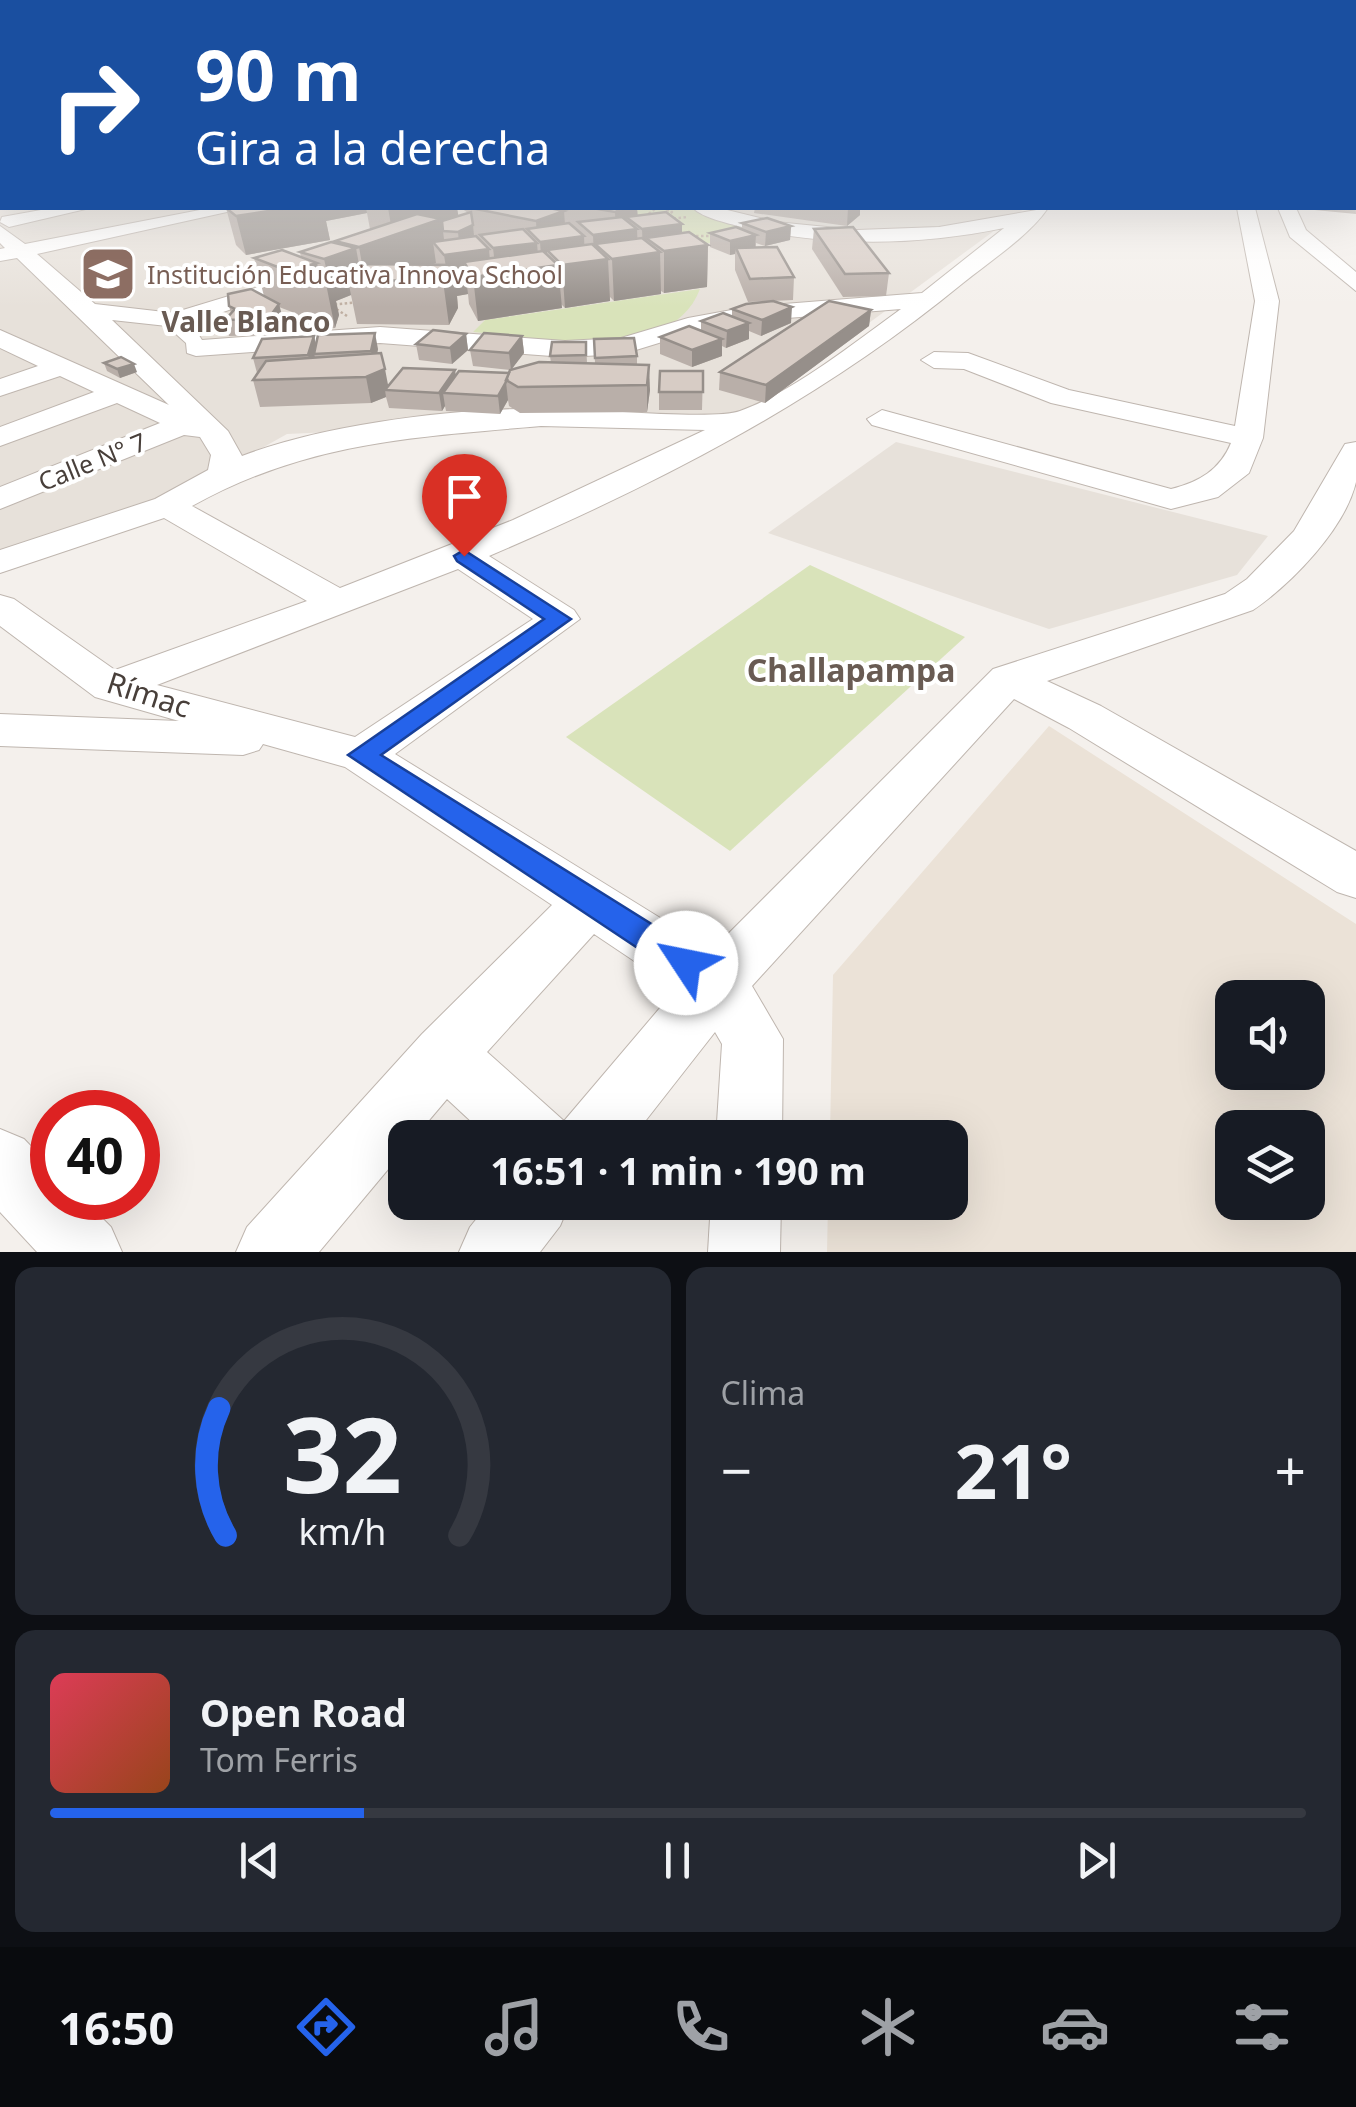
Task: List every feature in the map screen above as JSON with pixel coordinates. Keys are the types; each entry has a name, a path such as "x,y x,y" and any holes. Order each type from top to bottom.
{"street":[{"path":"7,229 74,210"},
{"path":"7,229 214,210"},
{"path":"882,419 1171,499 1206,490 1238,466 1248,438 1266,301 1258,244 1247,210"},
{"path":"1287,210 1297,233 1356,284"},
{"path":"984,252 939,254 961,236 1034,212"},
{"path":"110,687 464,556 744,422 928,300 1034,212"},
{"path":"695,217 786,228 881,228 961,236 984,252"},
{"path":"7,229 217,438 228,455 223,475"},
{"path":"88,310 174,320 330,272"},
{"path":"196,348 336,336 434,336 565,349 623,346 697,323 748,314 928,300"},
{"path":"169,391 192,362 196,348 189,333 174,320"},
{"path":"0,338 217,438"},
{"path":"0,388 137,356"},
{"path":"934,360 968,361 1061,397 1248,438"},
{"path":"0,437 116,394"},
{"path":"0,562 166,506 223,475 278,452 400,429 542,417 744,422"},
{"name":"Calle N° 7","path":"0,499 184,424"},
{"path":"605,1120 717,984 1008,679 1239,602 1270,584 1298,556 1356,451"},
{"path":"166,506 338,602"},
{"path":"339,748 560,619 464,556"},
{"name":"Rímac","path":"0,608 110,687 339,748 592,900 717,984 753,1040 749,1120"},
{"path":"1008,679 1085,718 1356,878"},
{"name":"Rímac","path":"0,730 339,748"},
{"path":"272,1252 444,1056 592,900"},
{"path":"444,1056 517,1120"},
{"path":"0,1163 86,1252"},
{"path":"495,1252 521,1220"},
{"path":"744,1252 745,1220"}],"path":[{"path":"645,223 637,221 647,219 653,212 649,210"},
{"path":"667,210 672,212 667,216 670,219 695,217"},
{"path":"672,226 695,217"},
{"path":"680,226 695,217"},
{"path":"690,236 683,234 710,237"},
{"path":"336,336 347,316 330,305 374,300"}],"shaded area":[{"name":"Valle Blanco","path":"0,210 1022,210 755,407 736,414 287,434 191,488 0,556"},
{"path":"896,442 1268,536 1237,575 1049,629 768,533"},
{"path":"1049,726 1356,924 1356,1252 827,1252 828,1220 968,1220 968,1120 830,1120 833,975"}],"green space":[{"path":"584,210 700,210 778,228 687,248"},
{"path":"700,289 684,314 661,330 632,338 565,341 473,332 485,320"},
{"path":"810,565 965,637 730,851 566,737"}],"building":[{"path":"228,210 275,210 236,216"},
{"path":"481,210 564,211 536,221"},
{"path":"471,212 473,225 458,232 443,231 442,221"},
{"path":"666,212 682,224 642,229 626,217"},
{"path":"417,214 441,219 359,247 335,241"},
{"path":"622,217 637,229 593,235 578,222"},
{"path":"767,218 791,226 766,232 742,223"},
{"path":"569,223 584,236 540,242 527,229"},
{"path":"736,227 756,235 730,241 710,233"},
{"path":"853,227 889,273 845,274 814,229"},
{"path":"523,229 537,243 493,248 480,235"},
{"path":"689,232 708,245 664,251 646,238"},
{"path":"476,236 489,249 444,255 433,242"},
{"path":"642,238 660,252 612,259 595,244"},
{"path":"331,242 356,248 324,259 300,252"},
{"path":"592,244 608,259 562,265 547,250"},
{"path":"777,247 794,277 750,279 736,248"},
{"path":"282,250 317,263 288,271 254,258"},
{"path":"543,251 558,265 473,277 464,262"},
{"path":"361,264 452,265 443,281 348,280"},
{"path":"329,272 326,284 285,286 290,274"},
{"path":"251,289 279,304 268,319 225,320 235,309 229,306 228,294"},
{"path":"773,301 792,307 762,320 732,309 746,304"},
{"path":"829,301 871,310 766,385 720,372"},
{"path":"723,313 749,323 727,331 701,321"},
{"path":"689,326 722,339 692,350 660,337"},
{"path":"433,330 466,334 450,348 416,344"},
{"path":"375,333 371,351 314,354 318,335"},
{"path":"484,333 522,336 509,353 470,350"},
{"path":"314,336 308,355 253,358 262,339"},
{"path":"634,338 637,356 595,358 594,339"},
{"path":"552,342 586,342 586,355 550,356"},
{"path":"381,353 385,369 366,377 253,380 266,361"},
{"path":"121,357 134,364 117,369 104,363"},
{"path":"539,362 649,365 647,385 518,387 506,380 510,370"},
{"path":"403,368 455,370 439,393 385,390"},
{"path":"459,371 509,373 498,396 443,393"},
{"path":"660,371 703,371 703,392 659,392"}],"place":[{"name":"Institución Educativa Innova School","path":"108,274"}],"district":[{"name":"Valle Blanco","path":"246,321"},
{"name":"Challapampa","path":"851,669"}],"route":[{"path":"464,556 560,619 361,755 686,963"}]}
